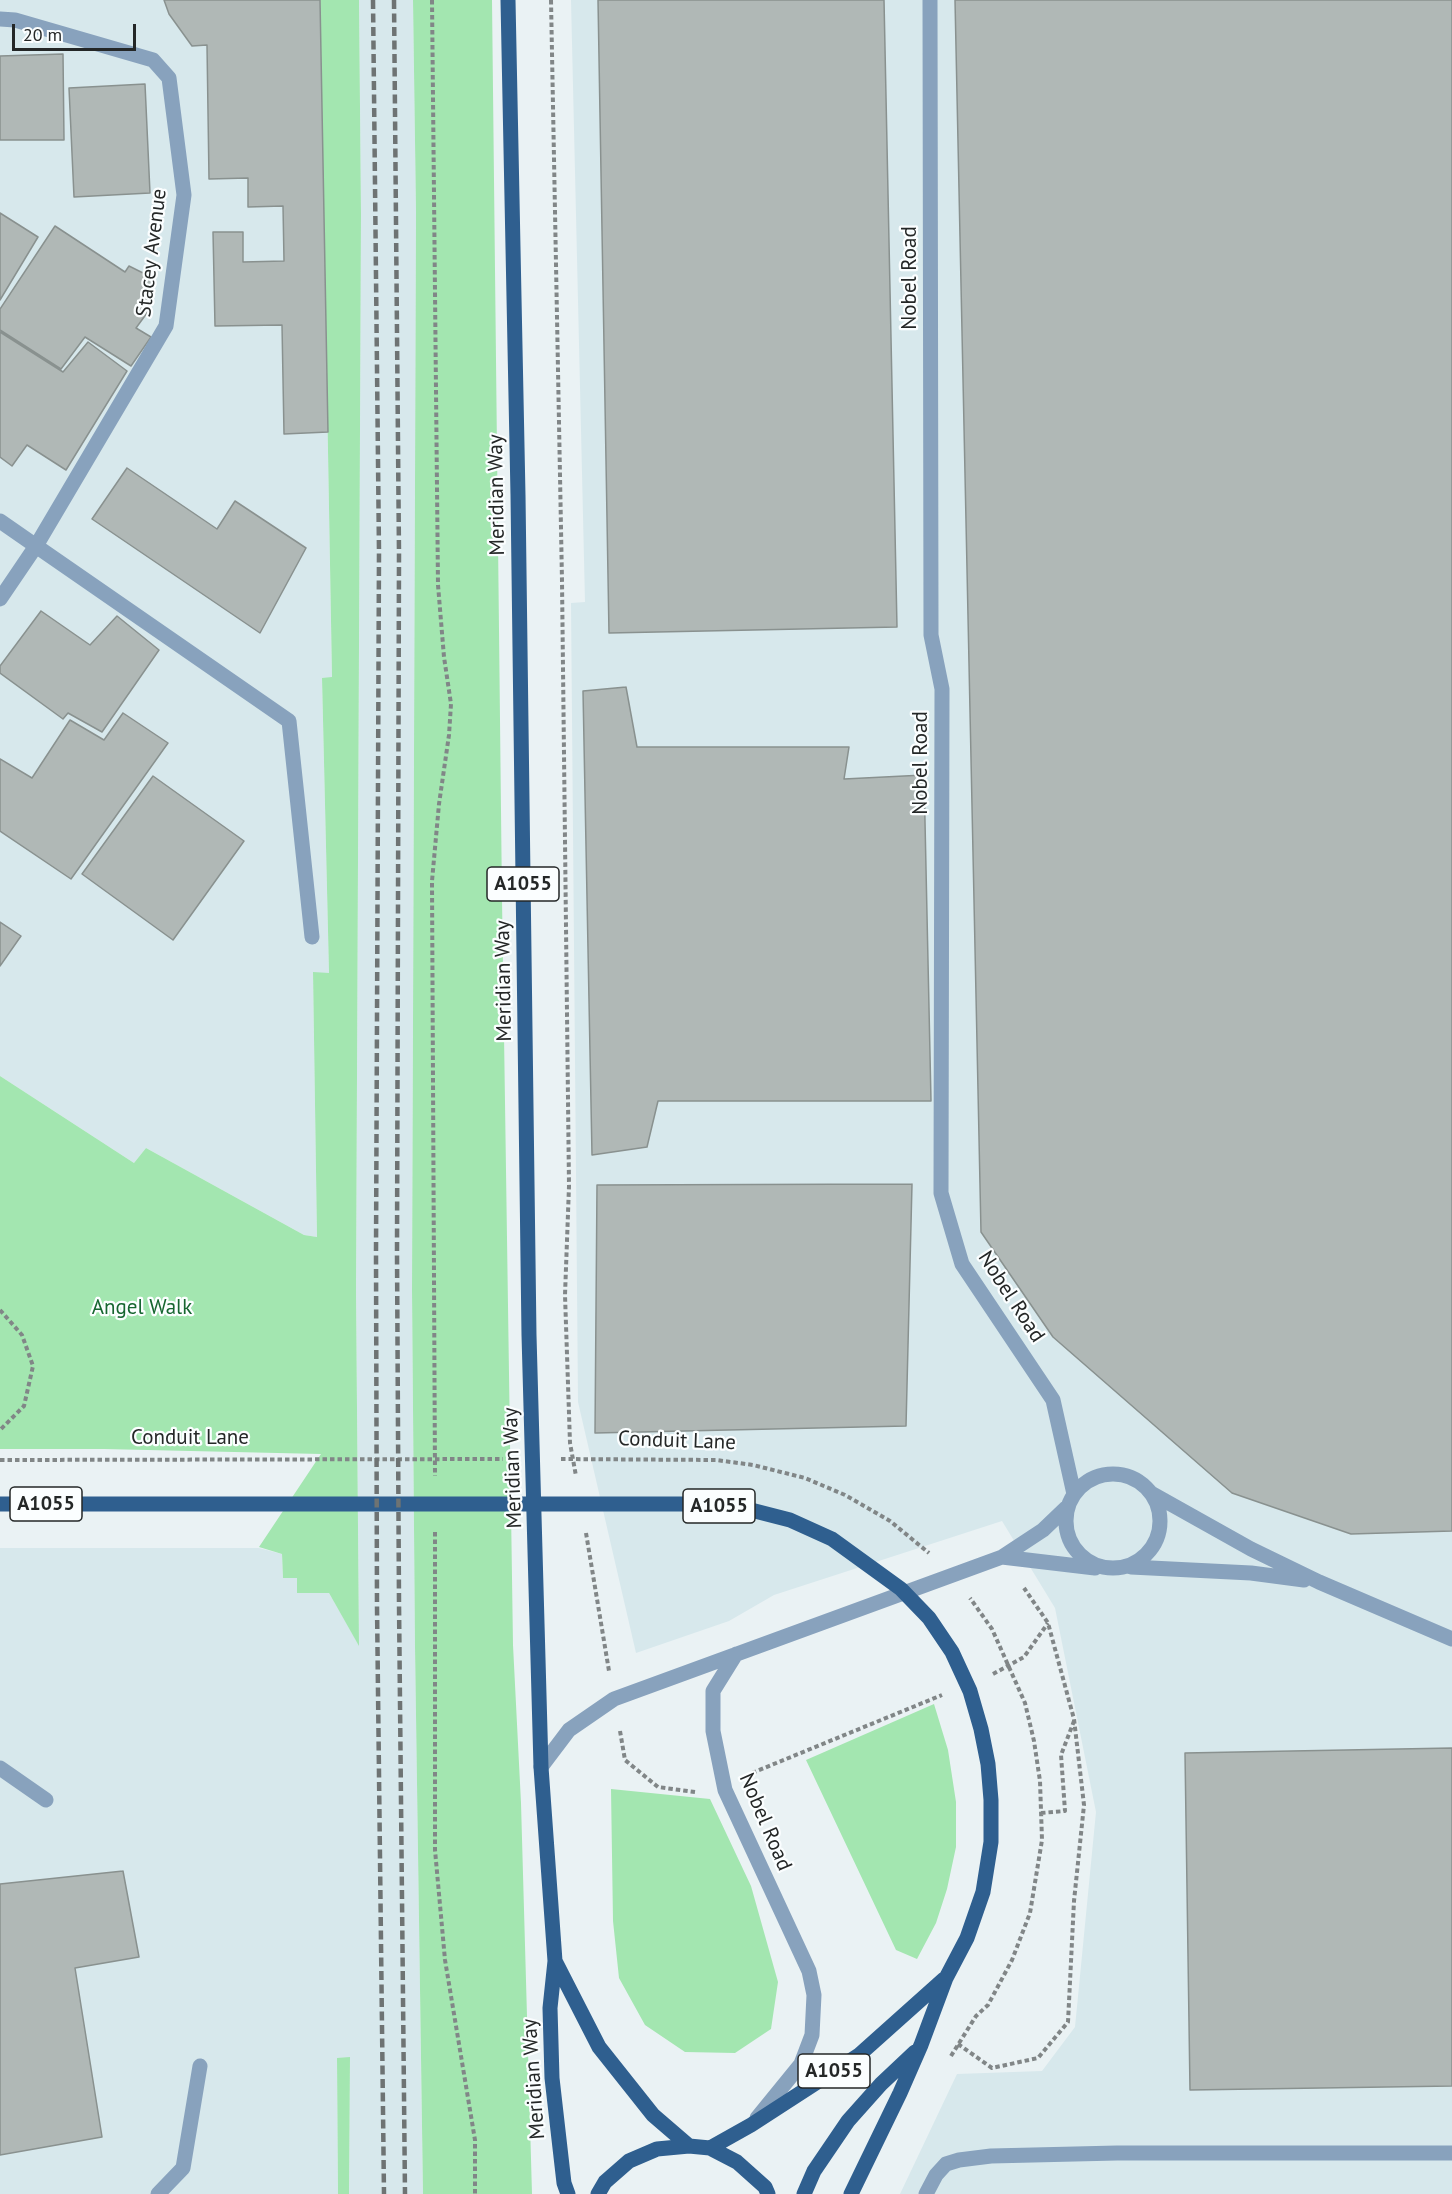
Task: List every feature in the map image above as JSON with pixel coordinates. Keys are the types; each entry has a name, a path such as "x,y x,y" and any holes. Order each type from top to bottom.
{"main road":[{"name":"Meridian Way","path":"508,0 518,519 529,1335 541,1767 555,1961 550,2008 552,2078 564,2183 568,2194"},
{"name":"A1055","path":"0,1504 682,1504 751,1510 790,1520 832,1539 901,1589 928,1618 952,1652 970,1691 981,1729 991,1791 991,1842 983,1892 967,1938 946,1978 921,2045 851,2194"},
{"name":"Meridian Way","path":"555,1961 599,2047 653,2115 688,2146"},
{"name":"A1055","path":"710,2148 751,2125 859,2055 946,1978"},
{"name":"A1055","path":"804,2194 814,2171 849,2121 881,2084 921,2045"},
{"path":"598,2194 605,2182 629,2162 657,2149 688,2146 710,2148 737,2162 765,2187 768,2194"}],"street":[{"name":"Nobel Road","path":"930,0 931,635 942,689 941,1193 962,1264 1053,1400 1074,1494"},
{"name":"Stacey Avenue","path":"0,19 15,20 153,60 169,78 184,195 166,326 36,546 0,599"},
{"path":"0,521 289,721 312,937"},
{"path":"541,1767 568,1730 614,1699 1002,1557 1042,1530 1066,1508 1074,1494 1086,1482 1101,1475 1124,1475 1139,1482 1152,1493 1251,1549 1319,1582 1452,1640"},
{"path":"1129,1566 1144,1558 1154,1545 1160,1530 1159,1508 1152,1493"},
{"path":"1066,1508 1065,1525 1068,1540 1077,1553 1090,1564 1106,1569"},
{"path":"1002,1557 1106,1569 1129,1566 1251,1573 1319,1582"},
{"name":"Nobel Road","path":"736,1654 713,1691 713,1731 725,1790 809,1971 814,1995 812,2035 801,2064 751,2125"},
{"path":"0,1768 46,1800"},
{"path":"158,2194 183,2168 200,2066"},
{"path":"926,2194 936,2175 946,2164 991,2156 1117,2152 1452,2153"}],"path":[{"path":"432,0 438,585 444,657 451,704 432,881 435,1435"},
{"path":"551,0 562,581 569,1186 565,1295 570,1443 578,1486"},
{"path":"0,1310 22,1335 33,1366 24,1406 0,1430"},
{"name":"Conduit Lane","path":"0,1460 514,1459"},
{"name":"Conduit Lane","path":"550,1460 716,1460 753,1465 805,1478 845,1495 890,1521 932,1555"},
{"path":"585,1530 610,1677"},
{"path":"435,1560 435,1850 445,1960 475,2140 475,2194"},
{"path":"969,1597 992,1629 1025,1703 1034,1741 1041,1813 1042,1840 1030,1913 1012,1960 988,2005 976,2016 958,2044 992,2068 1038,2058 1068,2022 1074,1901 1084,1805 1074,1719 1048,1623 1024,1589"},
{"path":"992,1675 1024,1657 1048,1623"},
{"path":"619,1725 625,1760 658,1787 696,1792 725,1790 745,1776 949,1692"},
{"path":"1041,1813 1065,1811 1061,1755 1074,1719"}],"shaded area":[{"path":"0,0 320,0 332,678 322,679 329,973 313,973 317,1237 304,1235 146,1148 134,1163 0,1076"},
{"path":"359,0 413,0 416,212 412,1290 423,2194 349,2194 350,2058 337,2059 338,2194 0,2194 0,1548 259,1548 282,1554 283,1578 297,1578 329,1593 359,1645 356,1290 361,214"},
{"path":"571,0 1452,0 1452,2194 900,2194 957,2074 1042,2071 1075,2027 1096,1812 1055,1608 1002,1521 774,1595 729,1621 636,1653 578,1402 571,603 585,602"}],"green space":[{"name":"Angel Walk","path":"320,0 359,0 361,214 356,1290 359,1646 329,1593 297,1593 297,1578 283,1578 282,1554 259,1547 321,1454 0,1449 0,1076 134,1163 146,1148 304,1235 317,1237 313,972 329,973 322,678 332,677"},
{"path":"413,0 492,0 513,1645 521,1803 532,2194 423,2194 412,1290 416,212"},
{"path":"934,1704 948,1750 956,1802 956,1847 947,1889 936,1923 917,1959 896,1950 806,1760"},
{"path":"611,1789 710,1799 751,1886 778,1982 771,2029 735,2053 685,2052 645,2025 619,1978 613,1921"},
{"path":"350,2057 349,2194 338,2194 337,2058"}],"building":[{"path":"164,0 320,0 328,432 284,434 282,325 215,326 213,232 243,232 243,262 284,261 283,206 248,207 248,178 209,179 207,45 192,46 169,14"},
{"path":"598,0 884,0 897,627 609,633"},
{"path":"955,0 1452,0 1452,1531 1351,1534 1232,1493 1053,1337 981,1232"},
{"path":"63,54 64,140 0,140 0,56"},
{"path":"145,84 150,193 74,197 69,88"},
{"path":"0,213 38,237 0,300"},
{"path":"55,226 125,272 129,266 151,277 153,292 147,313 136,328 151,337 131,366 85,337 61,369 0,330 0,309"},
{"path":"0,332 63,372 88,342 127,371 66,470 27,445 12,466 0,457"},
{"path":"127,468 217,529 235,501 306,548 260,633 92,519"},
{"path":"41,611 90,645 117,616 159,650 102,732 68,713 63,719 0,673 0,666"},
{"path":"626,687 637,747 849,747 844,779 924,775 931,1101 658,1101 647,1147 592,1155 583,691"},
{"path":"123,713 168,743 71,879 0,831 0,759 32,778 70,720 104,740"},
{"path":"153,776 244,841 173,940 82,874"},
{"path":"0,922 21,936 0,966"},
{"path":"912,1184 906,1426 595,1433 597,1185"},
{"path":"1452,1748 1452,2086 1190,2090 1185,1753"},
{"path":"123,1871 139,1957 75,1968 102,2137 0,2155 0,1884"}],"railway":[{"path":"373,0 379,552 377,1606 384,2194"},
{"path":"394,0 399,554 397,1253 405,2194"}]}
